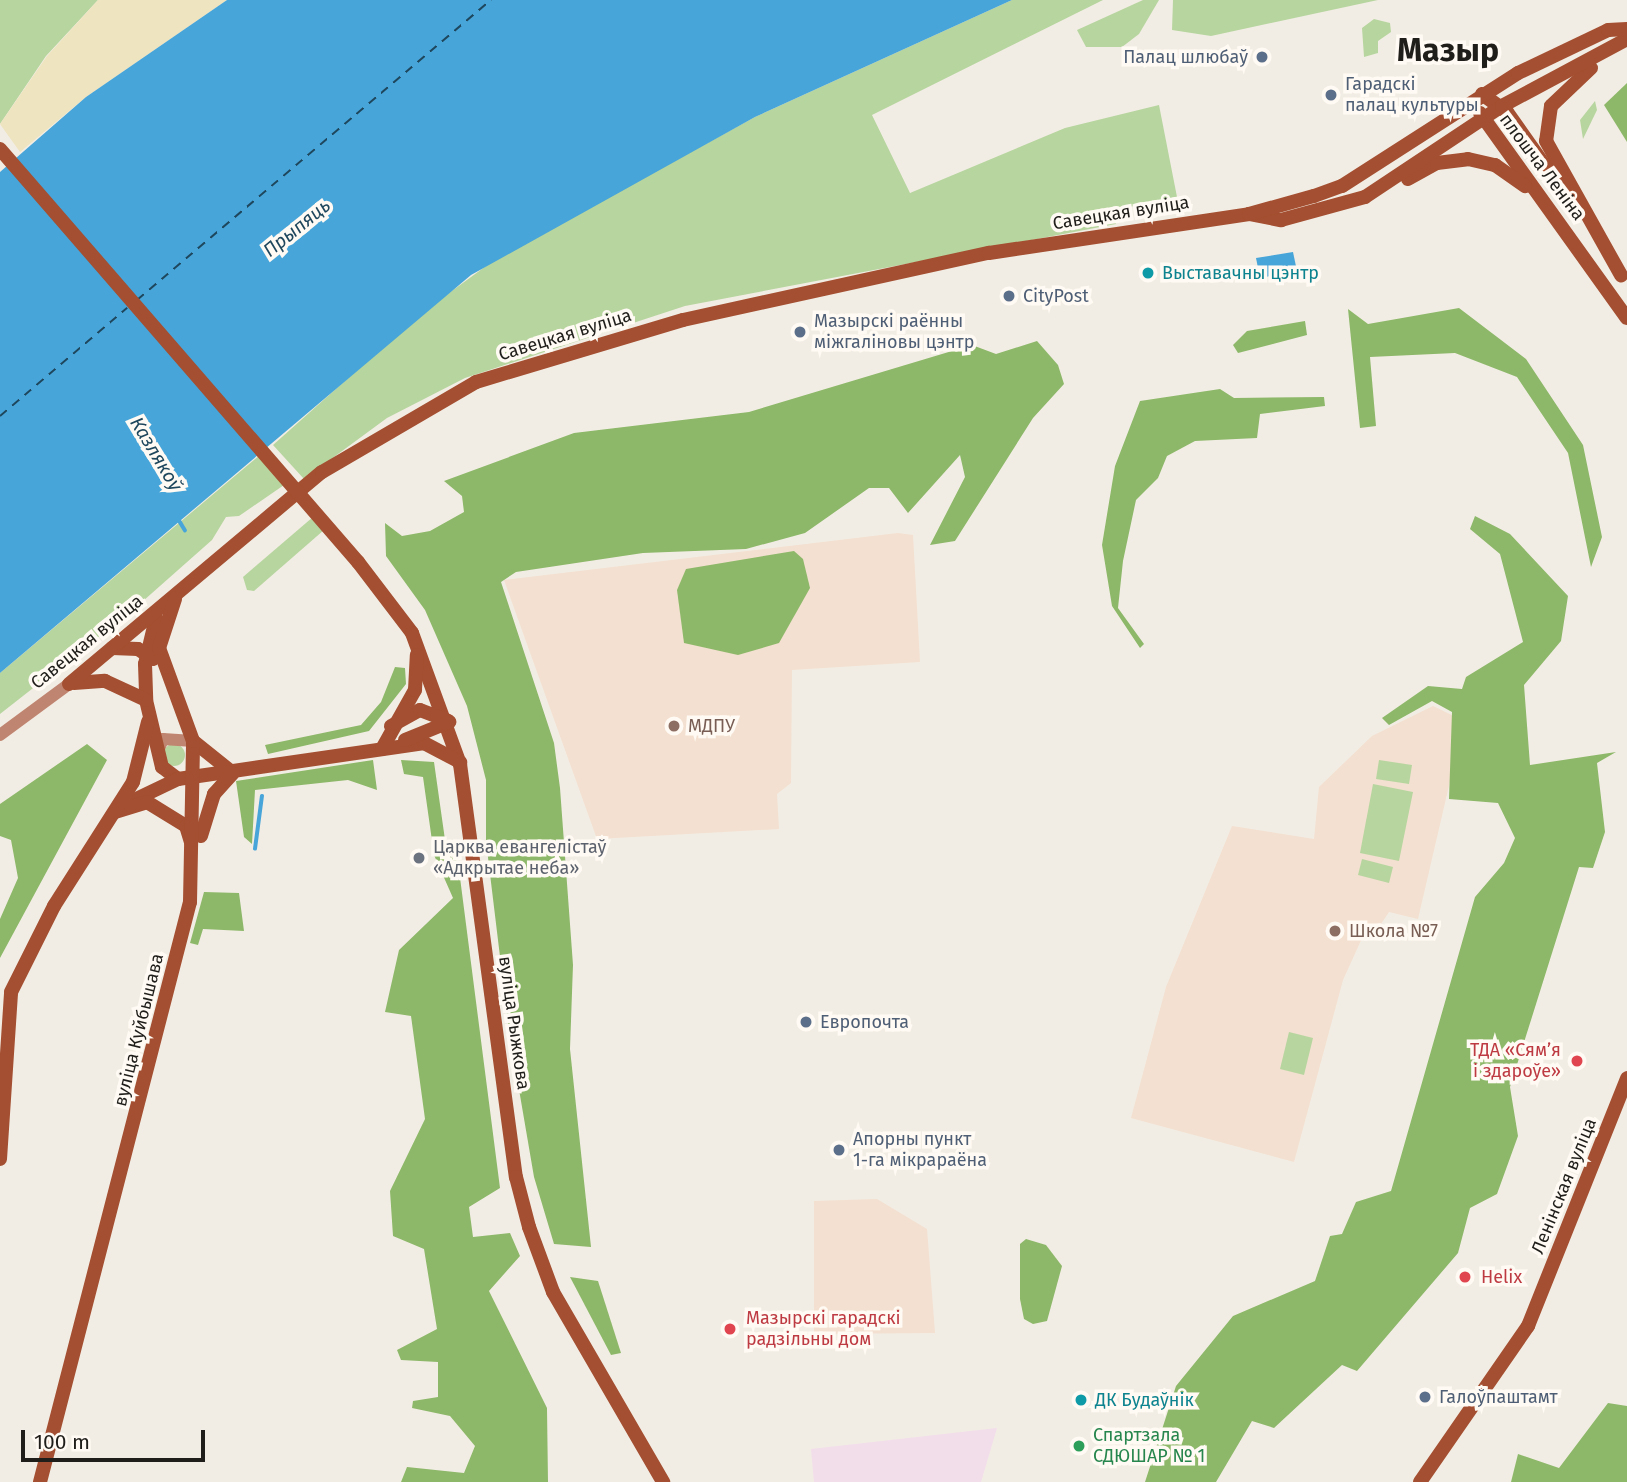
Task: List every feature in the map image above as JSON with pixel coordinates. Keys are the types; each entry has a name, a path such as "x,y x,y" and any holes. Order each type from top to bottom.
{"main road":[{"name":"Савецкая вуліца","path":"69,684 322,472 476,382 683,320 989,253 1249,214 1342,186 1482,94 1574,44 1627,29"},
{"name":"Савецкая вуліца","path":"1249,214 1281,220 1365,197 1502,106 1627,39"},
{"path":"1614,47 1564,87 1545,132 1553,163 1624,279"},
{"name":"плошча Леніна","path":"1482,94 1502,106 1624,279"},
{"name":"плошча Леніна","path":"1482,94 1482,119 1627,318"},
{"name":"вуліца Рыжкова","path":"0,149 358,562 412,633 449,722 460,762 516,1177 529,1227 553,1292 663,1482"},
{"path":"1365,197 1437,163 1478,160 1514,174 1576,245"},
{"path":"178,779 162,767 148,707 146,654 159,612 182,588"},
{"name":"вуліца Куйбышава","path":"40,1482 156,1044 195,854 196,779 193,741 163,669 161,629 182,588"},
{"path":"382,749 389,728 415,690 420,670 412,633"},
{"path":"113,648 146,654 163,669"},
{"path":"69,684 105,681 148,707"},
{"path":"0,1159 11,992 54,906 133,782 148,707"},
{"path":"389,728 420,710 449,722"},
{"path":"382,749 449,722"},
{"path":"193,741 233,774"},
{"path":"115,811 178,779 233,774 424,743 460,762"},
{"path":"195,854 214,794 233,774"},
{"path":"115,811 147,802 165,810 186,826 195,854"},
{"name":"Ленінская вуліца","path":"1421,1482 1528,1326 1627,1078"}],"street":[{"name":"Савецкая вуліца","path":"0,735 69,684"},
{"path":"158,751 163,739 193,741"}],"shaded area":[{"name":"МДПУ","path":"898,533 913,535 920,662 792,670 791,783 777,794 779,829 597,839 504,580"},
{"name":"Школа №7","path":"1433,706 1464,721 1418,919 1389,912 1379,927 1368,925 1343,980 1294,1162 1131,1118 1166,987 1232,826 1314,839 1319,787 1372,736"},
{"path":"877,1199 927,1229 935,1333 814,1334 814,1201"},
{"path":"997,1428 981,1482 814,1482 811,1449"}],"green space":[{"path":"0,0 98,0 46,56 0,124"},
{"path":"1012,0 1103,0 872,115 910,193 1065,128 1159,105 1177,197 1115,210 1116,224 685,306 465,378 387,418 304,479 273,445 419,315 497,258 755,117"},
{"path":"1143,0 1159,0 1139,34 1122,47 1086,47 1077,30"},
{"path":"1173,0 1378,0 1211,36 1172,30"},
{"path":"1374,19 1390,23 1391,32 1378,41 1378,53 1364,57 1362,28"},
{"path":"1627,83 1627,142 1604,105"},
{"path":"1595,101 1597,110 1583,139 1580,120"},
{"path":"1459,308 1526,359 1583,445 1602,537 1591,567 1568,453 1517,377 1455,353 1370,357 1376,426 1360,428 1348,309 1368,324"},
{"path":"1305,321 1307,335 1238,353 1233,345 1247,331"},
{"path":"1037,341 1058,365 1064,384 1033,418 955,541 930,545 965,477 960,455 908,513 889,488 869,488 805,533 746,549 643,553 516,572 501,582 554,743 560,788 573,965 570,1049 591,1247 554,1244 534,1177 509,1031 486,841 486,780 467,706 425,610 386,556 385,523 402,536 430,531 464,512 462,496 444,481 574,433 749,412 972,345 996,354"},
{"path":"1220,389 1234,398 1324,397 1325,406 1260,414 1257,438 1195,441 1167,456 1158,478 1136,500 1123,561 1118,608 1144,644 1140,648 1112,606 1102,545 1115,466 1140,401"},
{"path":"260,455 284,485 239,516 226,517 212,540 134,609 0,714 0,673"},
{"path":"1475,516 1510,534 1568,596 1561,641 1524,685 1530,765 1616,752 1597,763 1605,832 1593,868 1579,867 1510,1087 1518,1136 1497,1194 1470,1208 1458,1253 1357,1371 1342,1365 1274,1428 1252,1421 1216,1482 1145,1482 1176,1386 1233,1316 1315,1281 1330,1236 1342,1234 1356,1202 1391,1191 1475,897 1504,863 1515,838 1498,803 1449,799 1452,712 1432,701 1389,725 1382,718 1428,686 1462,689 1466,677 1523,642 1500,554 1470,529"},
{"path":"313,517 324,530 254,591 247,590 243,577"},
{"path":"794,551 803,559 810,588 779,643 738,655 684,643 677,590 686,569"},
{"path":"395,667 405,668 406,684 369,731 268,754 265,745 361,725 381,702"},
{"path":"87,744 107,760 0,958 0,919 18,878 11,840 0,836 0,804"},
{"path":"174,744 182,747 185,755 182,763 174,766 166,763 163,755 166,747"},
{"path":"373,760 377,790 348,780 255,790 252,844 244,837 236,781"},
{"path":"401,760 434,762 447,854 458,862 500,1188 469,1207 473,1237 510,1233 520,1256 489,1291 547,1408 548,1482 401,1482 407,1467 464,1473 475,1446 450,1416 412,1408 413,1401 438,1397 438,1362 401,1360 397,1350 437,1329 424,1249 393,1236 390,1191 425,1119 411,1016 385,1012 399,950 453,898 434,855 423,777 404,774"},
{"path":"1379,760 1412,765 1409,784 1376,779"},
{"path":"1373,784 1413,792 1399,861 1360,853"},
{"path":"1362,859 1393,867 1389,883 1358,875"},
{"path":"204,892 239,893 244,931 203,929 198,945 190,943"},
{"path":"1289,1032 1313,1038 1304,1075 1280,1069"},
{"path":"1026,1239 1046,1245 1062,1266 1047,1321 1033,1324 1024,1319 1020,1299 1020,1244"},
{"path":"570,1277 598,1281 621,1353 611,1355"},
{"path":"1608,1403 1627,1406 1627,1482 1511,1482 1518,1454 1559,1468"}],"sand":[{"path":"98,0 227,0 86,97 20,152 0,124 47,56"}],"water":[{"name":"Прыпяць","path":"227,0 1012,0 755,117 471,275 0,673 0,172 86,97"},
{"path":"1293,252 1297,271 1260,278 1256,258"}],"waterway":[{"name":"Казлякоў","path":"179,520 185,530"},
{"name":"Казлякоў","path":"255,849 262,796"}],"ferry route":[{"path":"137,300 491,0"},
{"path":"0,416 127,308"}],"place":[{"name":"Палац шлюбаў","path":"1262,57"},
{"name":"Гарадскі палац культуры","path":"1331,95"},
{"name":"Выставачны цэнтр","path":"1148,273"},
{"name":"CityPost","path":"1009,296"},
{"name":"Мазырскі раённы міжгаліновы цэнтр","path":"800,332"},
{"name":"МДПУ","path":"674,726"},
{"name":"Царква евангелістаў «Адкрытае неба»","path":"419,858"},
{"name":"Школа №7","path":"1335,931"},
{"name":"Европочта","path":"806,1022"},
{"name":"ТДА «Сямʼя і здароўе»","path":"1577,1061"},
{"name":"Апорны пункт 1-га мікрараёна","path":"839,1150"},
{"name":"Helix","path":"1465,1277"},
{"name":"Мазырскі гарадскі радзільны дом","path":"730,1329"},
{"name":"Галоўпаштамт","path":"1425,1397"},
{"name":"ДК Будаўнік","path":"1081,1400"},
{"name":"Спартзала СДЮШАР № 1","path":"1079,1446"}],"district":[{"name":"Мазыр","path":"1448,50"}]}
